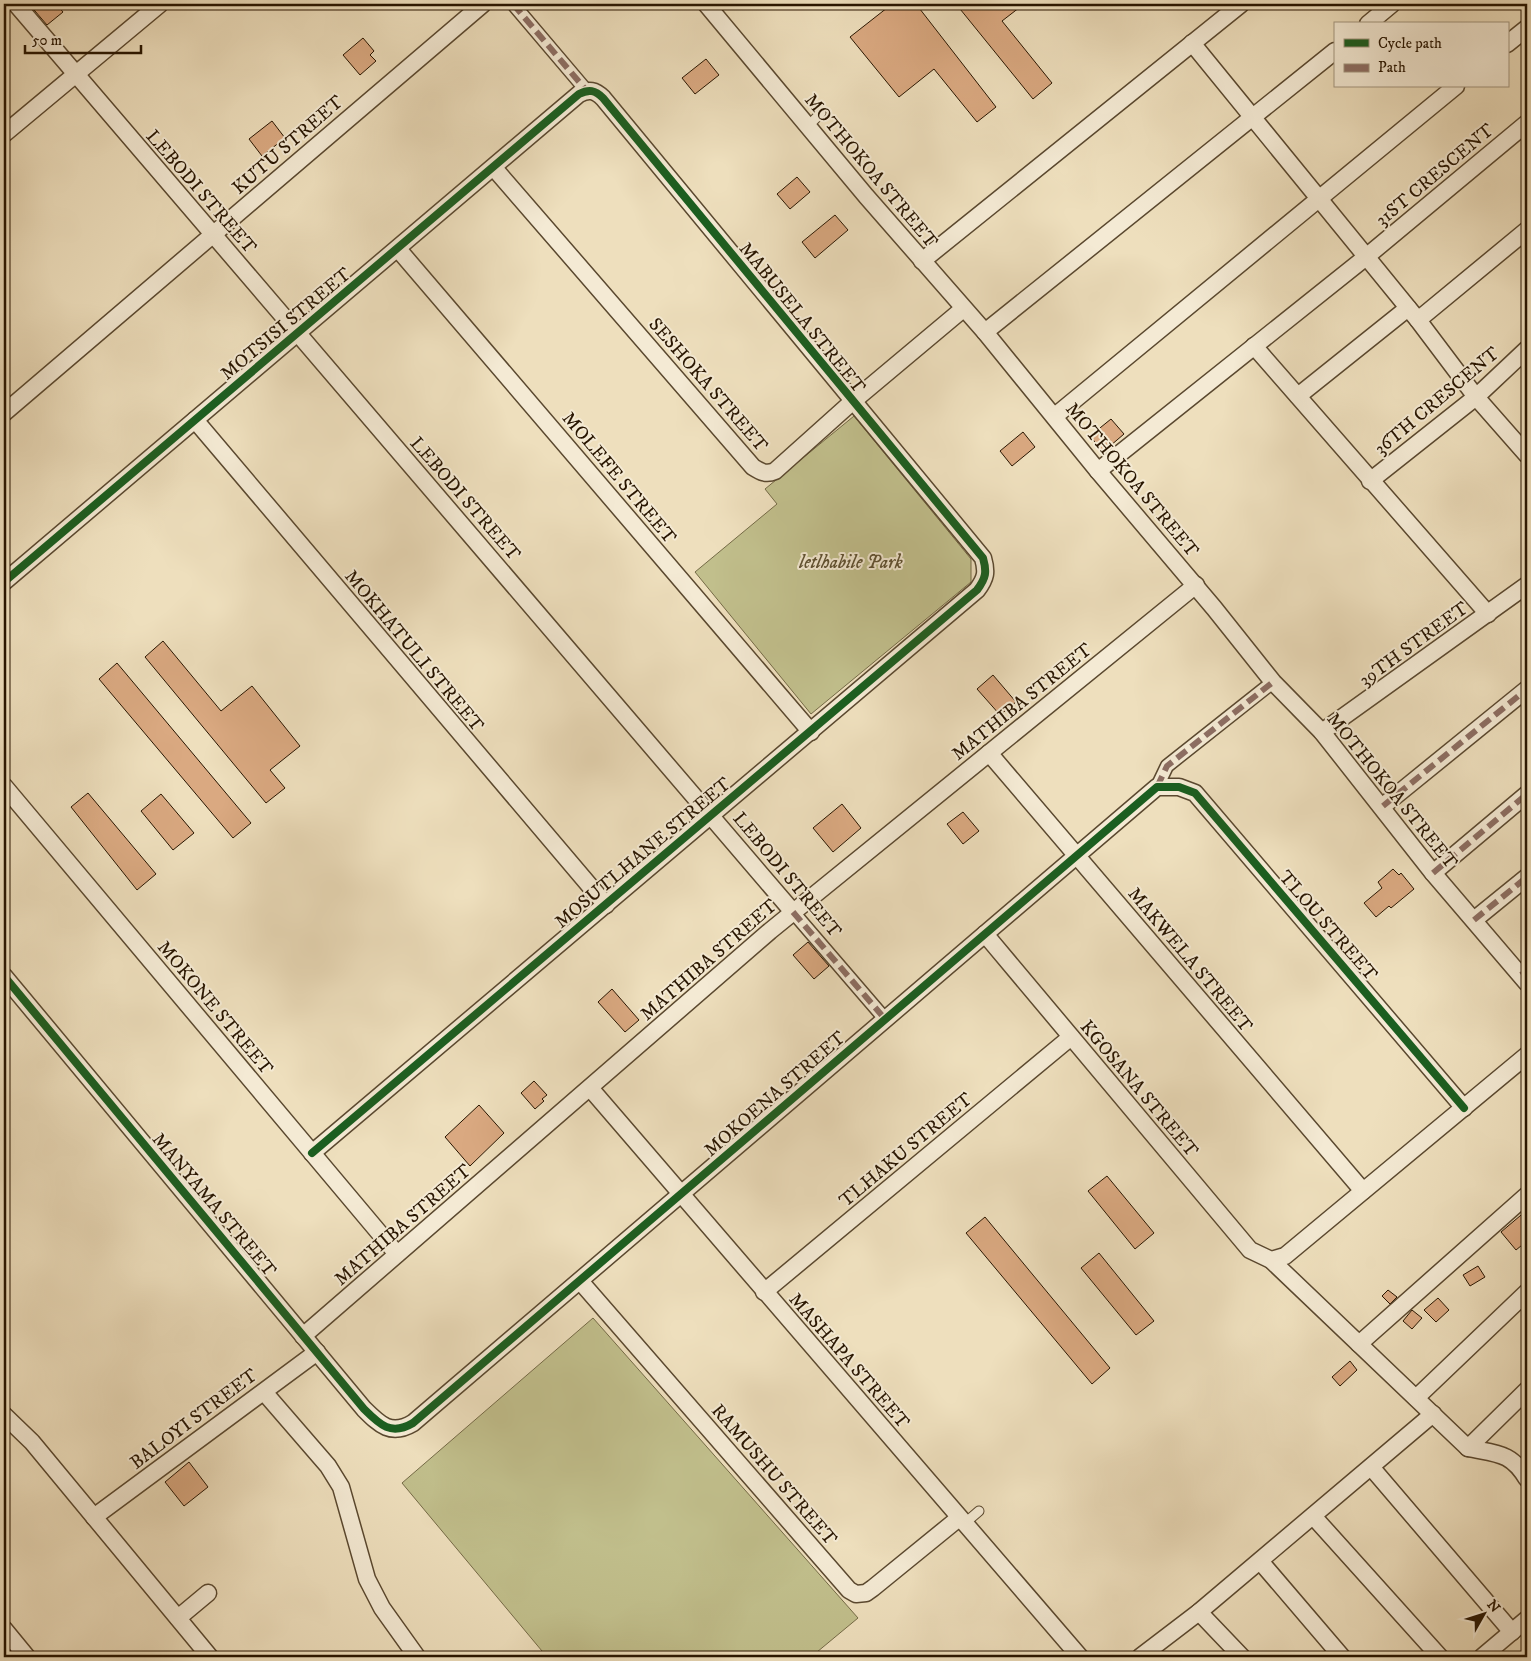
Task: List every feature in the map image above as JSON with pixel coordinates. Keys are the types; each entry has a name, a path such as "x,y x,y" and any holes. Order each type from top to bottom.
{"street":[{"name":"LEBODI STREET","path":"16,4 885,1019"},
{"path":"4,134 160,4"},
{"name":"KUTU STREET","path":"4,413 483,4"},
{"path":"512,4 586,90"},
{"path":"922,261 1241,4"},
{"path":"1370,22 1392,4"},
{"name":"MOTHOKOA STREET","path":"710,5 808,126 963,309 985,332 1098,471 1196,585 1273,682 1322,732 1383,806 1433,873 1525,976"},
{"path":"1508,43 1527,28"},
{"path":"1192,44 1413,314 1476,397 1527,455"},
{"path":"985,332 1253,119 1334,52"},
{"path":"1055,416 1454,88"},
{"name":"MOTSISI STREET","path":"4,582 586,90"},
{"name":"MABUSELA STREET","path":"586,90 596,92 603,98 852,402 983,558 987,572"},
{"name":"31ST CRESCENT","path":"1098,471 1366,257 1527,123"},
{"name":"SESHOKA STREET","path":"494,168 753,467 761,472 769,474 775,471 852,402 963,309"},
{"path":"1298,396 1527,230"},
{"name":"MOLEFE STREET","path":"398,248 811,732"},
{"path":"1254,346 1488,614"},
{"name":"36TH CRESCENT","path":"1370,481 1476,397 1527,349"},
{"name":"MOKHATULI STREET","path":"195,420 606,905"},
{"name":"MOSUTLHANE STREET","path":"312,1153 978,590 985,581 987,572"},
{"name":"MATHIBA STREET","path":"303,1336 794,912 1196,585"},
{"name":"39TH STREET","path":"1322,732 1527,585"},
{"path":"1157,787 1168,766 1273,682"},
{"path":"1383,806 1527,689"},
{"name":"MAKWELA STREET","path":"989,753 1363,1191"},
{"name":"MOKONE STREET","path":"4,786 397,1254"},
{"name":"MOKOENA STREET","path":"413,1423 1157,787"},
{"name":"TLOU STREET","path":"1157,787 1179,787 1195,793 1464,1108"},
{"path":"1433,873 1527,794"},
{"path":"1474,920 1527,878"},
{"name":"KGOSANA STREET","path":"985,934 1250,1250 1271,1260 1468,1448"},
{"name":"MANYAMA STREET","path":"4,976 303,1336 377,1422 391,1429 402,1430 413,1423"},
{"name":"TLHAKU STREET","path":"764,1292 1071,1037"},
{"path":"1271,1260 1285,1256 1527,1055"},
{"name":"MASHAPA STREET","path":"590,1088 1080,1657"},
{"path":"1359,1344 1527,1196"},
{"name":"RAMUSHU STREET","path":"580,1281 849,1590 856,1594 866,1593 961,1521"},
{"path":"1416,1398 1527,1292"},
{"name":"BALOYI STREET","path":"94,1517 317,1352"},
{"path":"268,1388 328,1466 341,1487 367,1579 382,1608 417,1657"},
{"path":"1468,1448 1527,1390"},
{"path":"1140,1657 1200,1612 1433,1414"},
{"path":"4,1416 32,1442 210,1657"},
{"path":"1468,1448 1501,1453 1513,1460 1527,1479"},
{"path":"1371,1467 1512,1632"},
{"path":"1313,1516 1440,1657"},
{"path":"1260,1561 1342,1657"},
{"path":"178,1618 208,1593"},
{"path":"1200,1612 1242,1657"},
{"path":"1482,1657 1527,1618"},
{"path":"4,1629 27,1657"}],"lane":[{"path":"808,126 821,113"},
{"path":"961,1521 979,1511"}],"green space":[{"name":"letlhabile Park","path":"854,416 971,559 971,582 811,714 695,572 777,504 765,489"},
{"path":"593,1318 858,1618 811,1657 547,1657 402,1483"}],"building":[{"path":"29,4 56,4 63,12 47,25"},
{"path":"892,4 916,4 996,107 977,122 934,69 899,97 850,37"},
{"path":"956,4 1024,4 1002,21 1052,83 1033,99"},
{"path":"363,38 374,51 370,55 376,61 360,75 343,55"},
{"path":"706,59 719,75 695,94 682,78"},
{"path":"272,121 285,138 262,156 249,139"},
{"path":"797,177 810,192 790,209 777,194"},
{"path":"835,215 848,230 815,258 802,242"},
{"path":"1111,419 1124,434 1103,452 1090,436"},
{"path":"1023,432 1035,447 1012,466 1000,451"},
{"path":"163,641 221,711 252,686 300,746 270,770 285,788 266,803 145,657"},
{"path":"117,663 251,823 233,838 99,679"},
{"path":"993,675 1016,702 1000,715 977,689"},
{"path":"88,793 156,874 137,890 71,807"},
{"path":"161,794 194,833 173,850 141,811"},
{"path":"842,804 861,828 833,852 813,828"},
{"path":"963,812 979,831 963,844 947,824"},
{"path":"1393,869 1399,875 1401,873 1414,889 1391,908 1389,906 1376,917 1364,903 1382,888 1378,882"},
{"path":"808,942 829,966 814,979 793,955"},
{"path":"612,989 639,1020 625,1032 598,1002"},
{"path":"534,1081 547,1095 542,1099 544,1101 535,1109 521,1093"},
{"path":"479,1105 504,1133 470,1166 445,1137"},
{"path":"1107,1176 1154,1233 1135,1249 1088,1191"},
{"path":"1527,1210 1527,1241 1516,1250 1501,1232"},
{"path":"985,1217 1110,1368 1092,1384 966,1233"},
{"path":"1099,1253 1154,1321 1136,1335 1081,1268"},
{"path":"1478,1266 1485,1277 1470,1286 1463,1275"},
{"path":"1388,1290 1397,1297 1390,1304 1382,1296"},
{"path":"1438,1298 1449,1310 1436,1322 1424,1310"},
{"path":"1412,1310 1422,1318 1412,1329 1403,1321"},
{"path":"1350,1361 1357,1370 1340,1386 1332,1377"},
{"path":"189,1462 208,1487 184,1506 165,1482"}],"marked path":[{"path":"513,4 586,90"},
{"path":"1157,787 1167,766 1273,682"},
{"path":"1383,806 1527,689"},
{"path":"1433,873 1527,794"},
{"path":"1474,920 1527,877"},
{"path":"793,912 885,1019"},
{"path":"1521,975 1527,971"}],"cycle path":[{"path":"4,582 579,94 586,91 595,92 603,98 983,558 985,575 977,590 312,1153"},
{"path":"4,976 364,1409 375,1420 392,1429 398,1429 413,1423 1157,787 1179,787 1195,793 1464,1108"}]}
